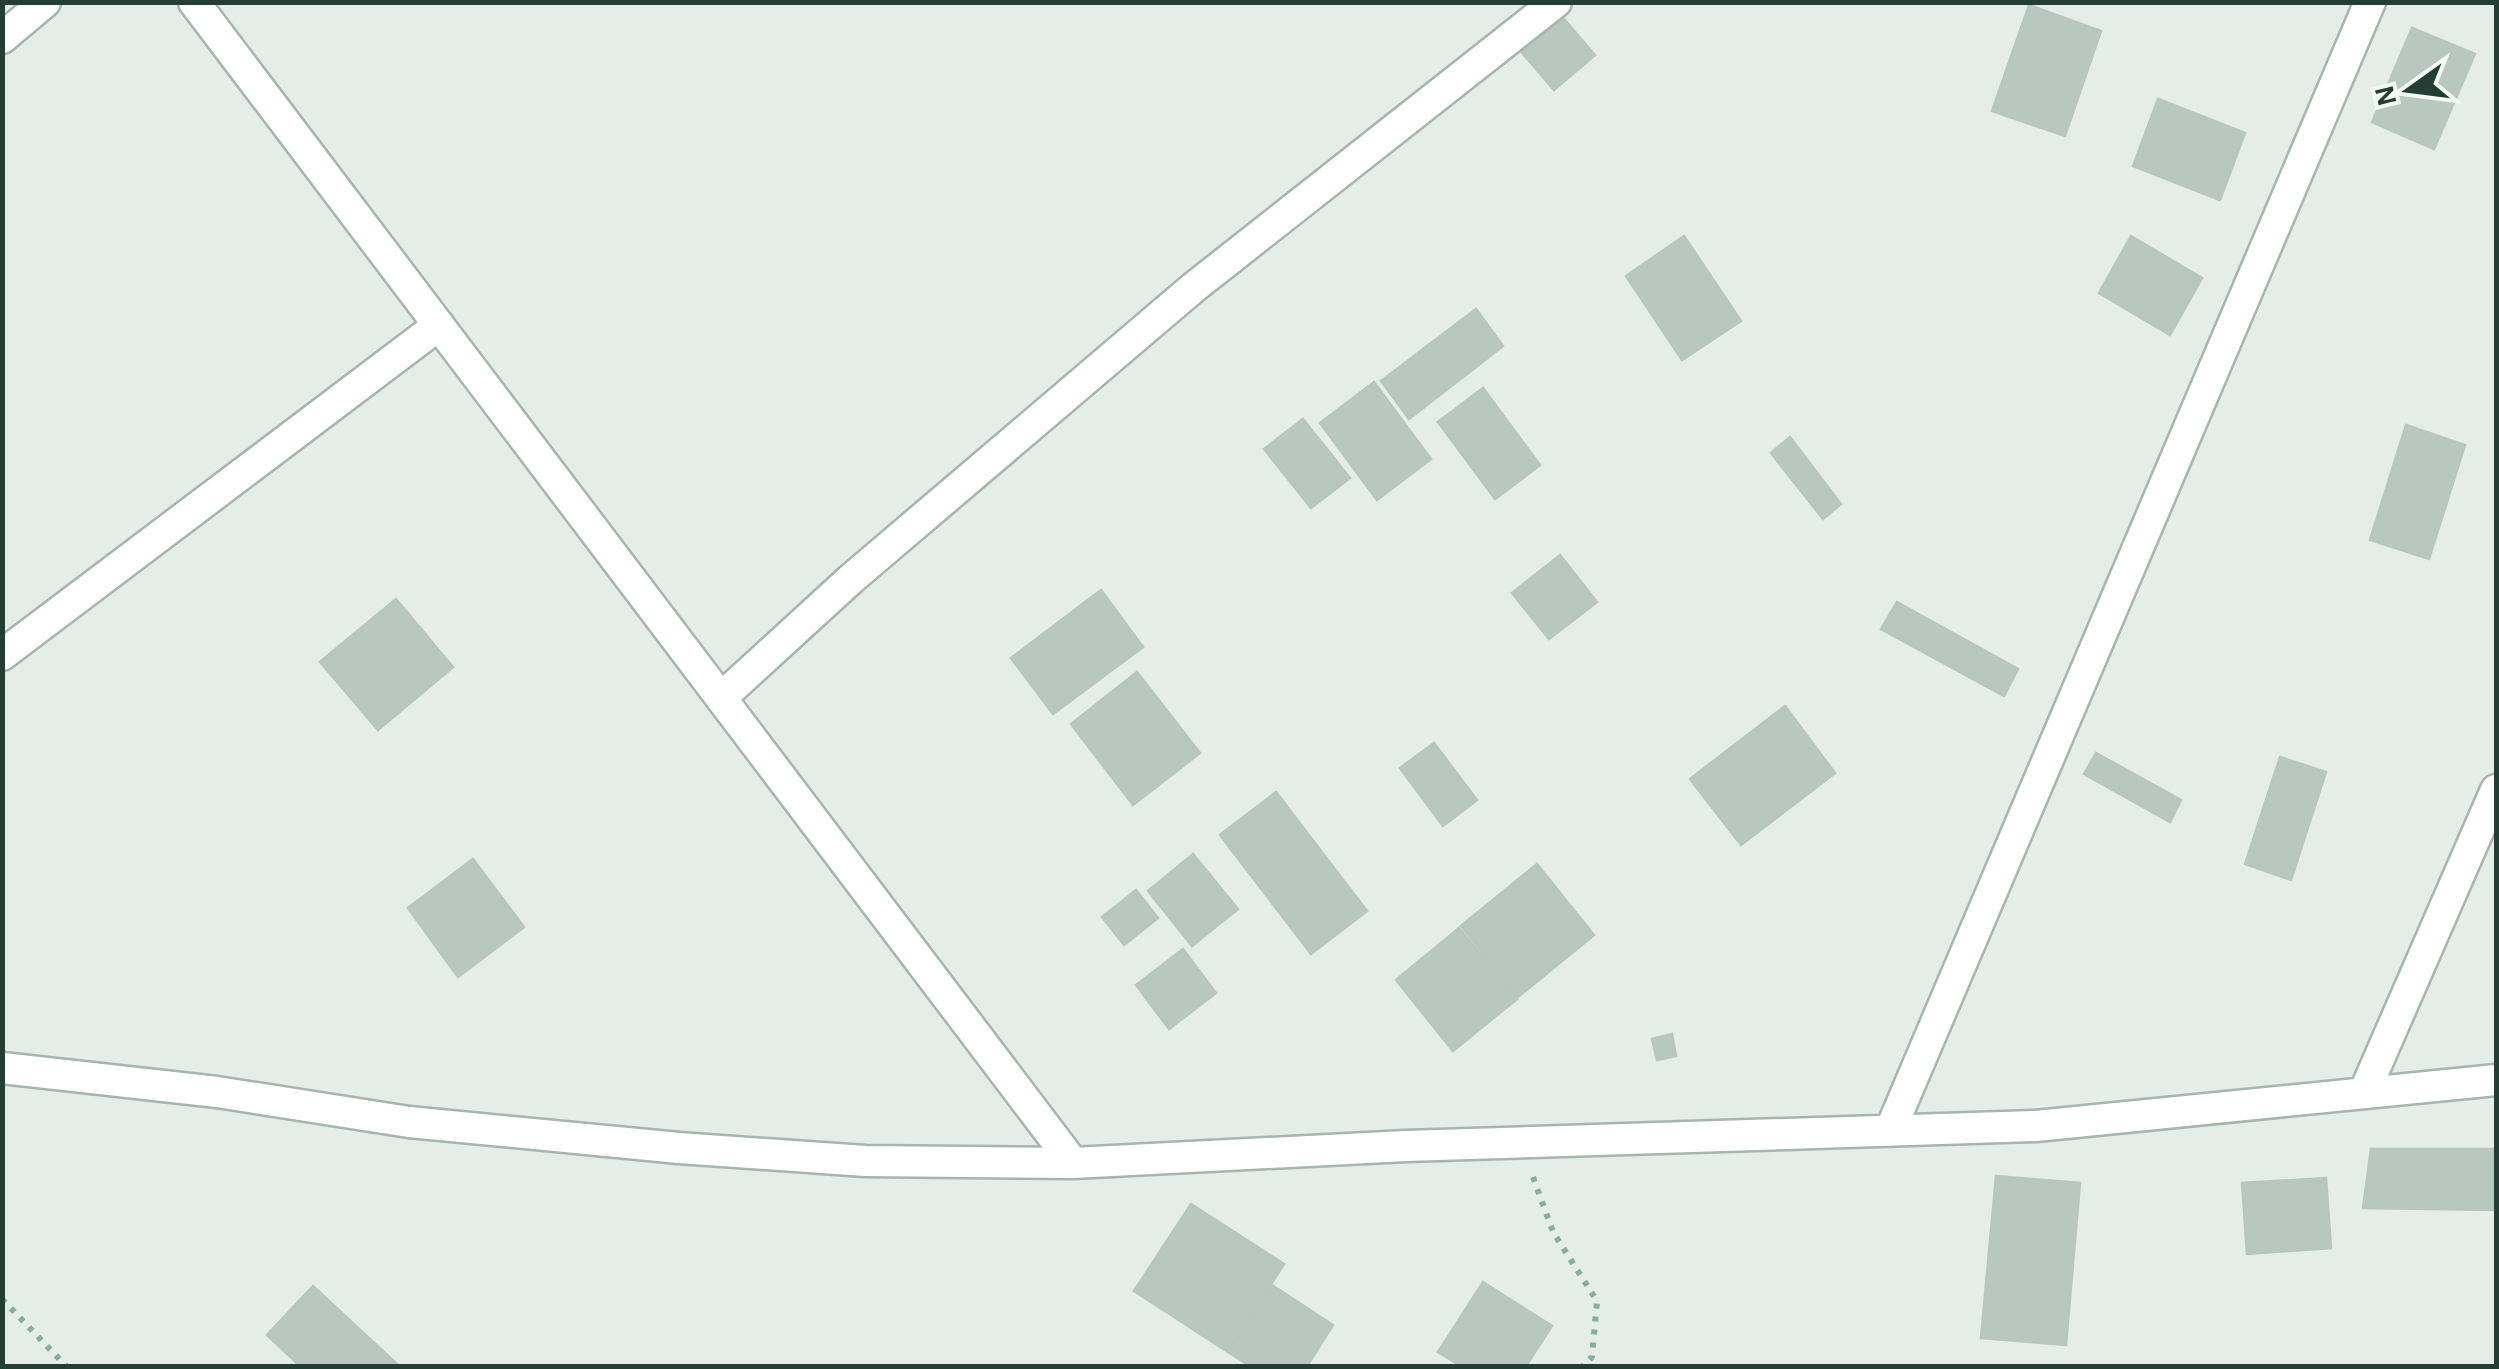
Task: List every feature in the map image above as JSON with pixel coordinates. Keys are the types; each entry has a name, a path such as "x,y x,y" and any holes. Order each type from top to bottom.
{"street":[{"path":"2,38 45,2"},
{"path":"194,2 1074,1163"},
{"path":"722,698 851,579 1193,288 1556,2"},
{"path":"1890,1130 2370,2"},
{"path":"2,654 439,326"},
{"path":"2364,1093 2496,790"},
{"path":"2,1068 217,1092 409,1122 679,1148 865,1161 1074,1163 1521,1142 2036,1126 2496,1080"}],"path":[{"path":"1521,1142 1553,1232 1597,1301 1592,1357 1583,1366"},
{"path":"2,1299 66,1366"}],"building":[{"path":"2029,5 2101,31 2065,136 1992,111"},
{"path":"1558,12 1595,55 1554,90 1517,47"},
{"path":"2412,28 2475,54 2434,149 2372,122"},
{"path":"2158,99 2245,133 2220,200 2133,166"},
{"path":"1684,236 1741,321 1682,360 1626,276"},
{"path":"2131,236 2202,278 2170,335 2099,293"},
{"path":"1476,309 1503,346 1409,419 1381,381"},
{"path":"1374,382 1431,459 1377,500 1320,423"},
{"path":"1483,388 1540,465 1495,499 1438,422"},
{"path":"1303,419 1350,478 1311,508 1264,449"},
{"path":"2406,425 2465,445 2429,559 2370,540"},
{"path":"1790,437 1841,504 1823,519 1771,453"},
{"path":"1560,555 1597,602 1549,639 1512,593"},
{"path":"1101,590 1143,647 1053,714 1011,658"},
{"path":"396,599 453,667 378,730 320,662"},
{"path":"1897,602 2018,669 2004,696 1881,629"},
{"path":"1137,672 1200,753 1133,805 1071,724"},
{"path":"1785,706 1835,773 1741,845 1690,779"},
{"path":"1434,743 1477,800 1443,826 1400,768"},
{"path":"2096,753 2181,800 2170,822 2084,774"},
{"path":"2280,757 2326,772 2291,880 2245,864"},
{"path":"1276,792 1367,911 1311,954 1220,835"},
{"path":"1193,854 1238,909 1192,946 1148,891"},
{"path":"473,859 524,927 458,977 408,908"},
{"path":"1537,864 1594,935 1518,997 1461,926"},
{"path":"1136,890 1158,918 1124,945 1102,917"},
{"path":"1459,928 1517,999 1453,1051 1396,980"},
{"path":"1183,949 1216,993 1169,1029 1136,985"},
{"path":"1672,1034 1676,1056 1657,1060 1652,1039"},
{"path":"2371,1149 2496,1149 2496,1210 2363,1208"},
{"path":"1996,1176 2080,1183 2066,1345 1981,1338"},
{"path":"2326,1178 2331,1248 2247,1254 2242,1183"},
{"path":"1191,1204 1284,1264 1228,1352 1134,1291"},
{"path":"1483,1282 1552,1326 1526,1366 1461,1366 1438,1352"},
{"path":"1272,1285 1333,1325 1307,1366 1250,1366 1228,1352"},
{"path":"313,1286 399,1366 300,1366 267,1335"}]}
